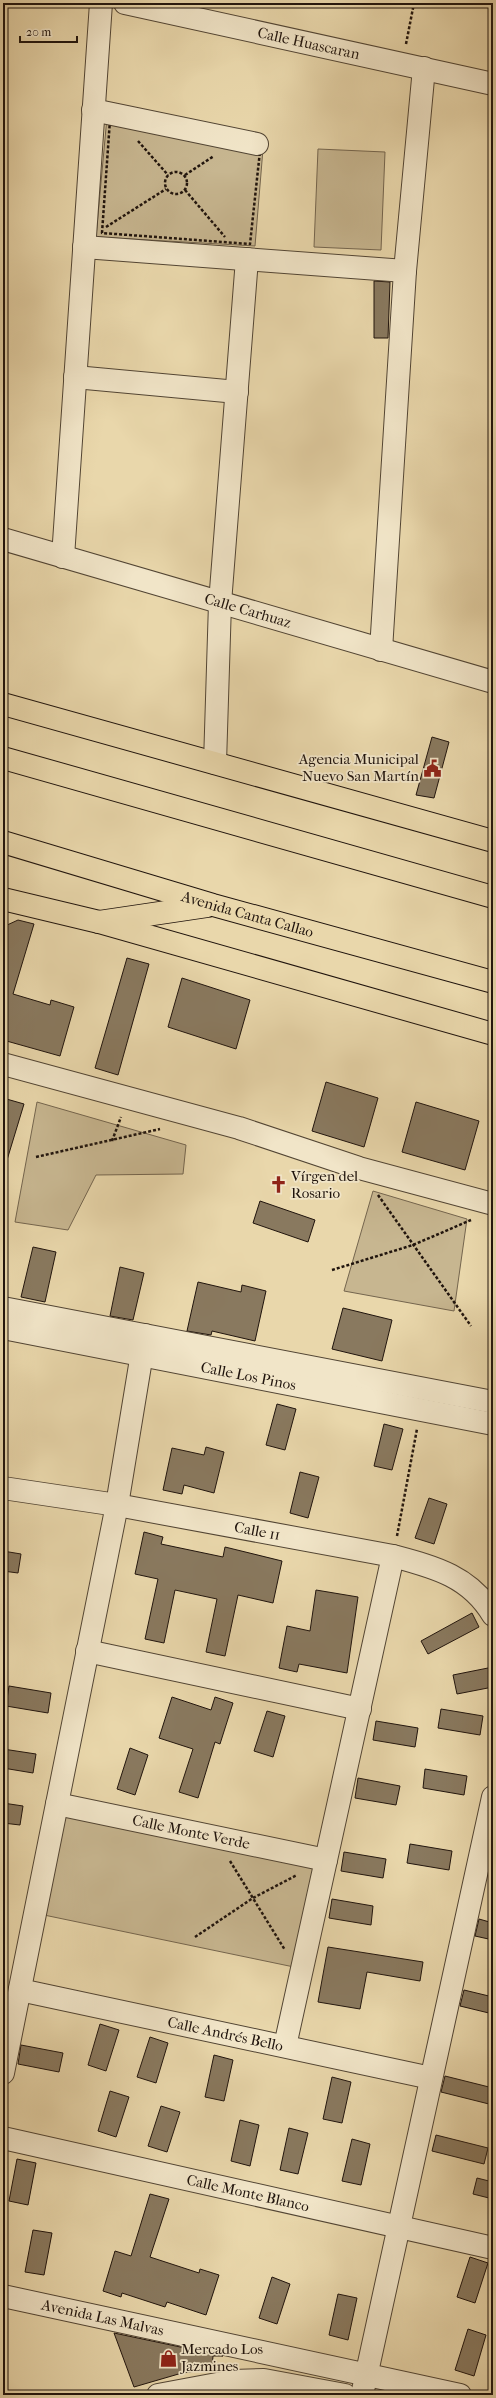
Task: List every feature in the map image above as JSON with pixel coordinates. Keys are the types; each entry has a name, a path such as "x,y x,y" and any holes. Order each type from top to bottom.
{"main road":[{"path":"3,704 493,842"},
{"path":"3,758 493,897"},
{"name":"Avenida Canta Callao","path":"3,842 213,905 493,982"},
{"path":"3,899 100,922 493,1034"},
{"path":"100,922 213,905"}],"street":[{"path":"63,557 101,3"},
{"name":"Calle Huascaran","path":"125,3 493,84"},
{"path":"381,650 405,271 424,68"},
{"path":"93,110 257,144"},
{"path":"84,247 405,271"},
{"path":"215,763 220,603 247,259"},
{"path":"75,377 237,392"},
{"name":"Calle Carhuaz","path":"3,539 493,682"},
{"path":"3,1064 239,1128 486,1210"},
{"name":"Calle Los Pinos","path":"3,1308 144,1344 421,1409 493,1424"},
{"name":"Calle Los Pinos","path":"3,1328 144,1344 493,1402"},
{"path":"3,2073 117,1505 144,1344"},
{"name":"Calle 11","path":"3,1488 117,1505 393,1556 436,1567 459,1579 487,1604 493,1615"},
{"path":"285,2046 393,1556"},
{"path":"87,1651 360,1709"},
{"path":"364,2385 493,1797"},
{"name":"Calle Monte Verde","path":"57,1804 326,1860"},
{"name":"Calle Andrés Bello","path":"20,1990 431,2078"},
{"name":"Calle Monte Blanco","path":"3,2138 493,2248"},
{"name":"Avenida Las Malvas","path":"3,2296 364,2385 460,2395"},
{"path":"158,2395 233,2381 264,2380 344,2395"}],"path":[{"path":"402,63 414,3"},
{"path":"110,120 120,122 260,151 250,244 102,233 110,120"},
{"path":"120,122 126,128"},
{"path":"136,139 168,175"},
{"path":"224,149 230,145"},
{"path":"185,175 217,154"},
{"path":"185,175 177,172 168,175 164,184 166,189 175,194 185,190"},
{"path":"185,175 187,186 185,190"},
{"path":"103,229 166,189"},
{"path":"185,190 230,243"},
{"path":"112,1142 128,1097"},
{"path":"36,1157 112,1142 164,1128"},
{"path":"377,1194 471,1326"},
{"path":"332,1270 413,1245 486,1210"},
{"path":"393,1556 421,1409"},
{"path":"214,1837 300,1975"},
{"path":"196,1937 253,1898 326,1860"}],"shaded area":[{"path":"107,117 263,149 255,246 96,237"},
{"path":"318,149 385,152 381,250 314,247"},
{"path":"37,1102 186,1145 183,1174 96,1175 68,1230 15,1222"},
{"path":"373,1191 467,1219 454,1311 344,1291"},
{"path":"66,1814 317,1867 294,1967 44,1915"}],"building":[{"path":"374,281 390,282 388,338 374,338"},
{"name":"Agencia Municipal Nuevo San Martín","path":"432,737 449,742 434,798 416,795"},
{"path":"18,920 34,924 13,994 50,1005 51,1000 74,1007 60,1056 3,1040 3,932 5,926"},
{"path":"127,958 149,964 118,1075 95,1068"},
{"path":"182,978 250,1000 236,1049 168,1027"},
{"path":"326,1082 378,1098 364,1147 312,1131"},
{"path":"3,1098 24,1104 7,1160 3,1159"},
{"path":"416,1102 479,1121 465,1170 402,1152"},
{"path":"260,1201 315,1220 308,1242 253,1223"},
{"path":"33,1247 56,1252 45,1302 21,1297"},
{"path":"120,1267 144,1273 133,1320 110,1316"},
{"path":"198,1282 241,1292 242,1285 266,1291 255,1341 212,1331 211,1335 187,1331"},
{"path":"343,1308 392,1320 382,1361 332,1349"},
{"path":"277,1404 296,1409 285,1450 266,1445"},
{"path":"384,1424 403,1429 392,1470 374,1466"},
{"path":"206,1447 224,1452 214,1493 184,1485 182,1494 163,1490 172,1448 204,1455"},
{"path":"300,1472 319,1477 308,1518 290,1513"},
{"path":"429,1498 447,1504 434,1544 415,1538"},
{"path":"144,1532 163,1537 161,1544 223,1557 225,1547 282,1561 273,1603 238,1595 225,1656 206,1652 217,1599 175,1590 164,1643 145,1639 158,1579 135,1574"},
{"path":"3,1551 21,1554 18,1573 3,1571"},
{"path":"316,1590 358,1597 347,1673 299,1664 297,1672 279,1668 287,1626 310,1631"},
{"path":"472,1613 479,1627 428,1654 421,1641"},
{"path":"493,1667 493,1687 457,1694 453,1675"},
{"path":"9,1686 51,1693 48,1713 6,1706"},
{"path":"172,1697 211,1710 215,1697 233,1703 220,1744 215,1742 198,1798 179,1792 193,1749 159,1738"},
{"path":"441,1709 483,1716 480,1735 438,1728"},
{"path":"267,1711 285,1716 273,1757 254,1751"},
{"path":"376,1721 418,1728 415,1747 373,1740"},
{"path":"130,1748 148,1755 135,1795 117,1789"},
{"path":"3,1749 36,1754 33,1773 3,1768"},
{"path":"425,1769 467,1776 464,1795 423,1788"},
{"path":"358,1778 400,1786 396,1805 355,1798"},
{"path":"3,1803 23,1806 20,1825 3,1823"},
{"path":"410,1844 452,1851 449,1870 407,1863"},
{"path":"344,1852 386,1859 383,1878 341,1871"},
{"path":"332,1899 373,1906 371,1925 329,1918"},
{"path":"479,1919 493,1923 493,1940 475,1936"},
{"path":"328,1947 423,1962 420,1981 367,1972 360,2009 318,2002"},
{"path":"464,1990 493,1997 493,2014 460,2006"},
{"path":"100,2024 119,2030 106,2071 88,2065"},
{"path":"150,2037 168,2043 156,2083 137,2077"},
{"path":"21,2045 63,2053 59,2072 18,2064"},
{"path":"214,2055 233,2060 224,2101 205,2097"},
{"path":"445,2076 493,2088 493,2105 441,2092"},
{"path":"332,2077 351,2082 342,2123 323,2119"},
{"path":"110,2091 129,2097 116,2137 98,2131"},
{"path":"161,2106 180,2112 167,2152 148,2146"},
{"path":"240,2120 259,2125 250,2166 231,2161"},
{"path":"289,2128 308,2133 298,2174 280,2170"},
{"path":"436,2135 488,2148 484,2164 432,2151"},
{"path":"352,2139 370,2144 361,2185 342,2181"},
{"path":"17,2159 36,2163 28,2205 9,2201"},
{"path":"477,2178 493,2182 493,2199 473,2194"},
{"path":"150,2194 169,2199 150,2257 199,2273 200,2269 219,2275 206,2315 167,2302 165,2307 122,2293 121,2297 103,2291 115,2251 131,2256"},
{"path":"33,2230 52,2233 44,2275 25,2272"},
{"path":"470,2257 488,2263 475,2303 457,2297"},
{"path":"272,2277 290,2284 277,2324 259,2318"},
{"path":"338,2294 357,2298 348,2340 329,2335"},
{"path":"468,2329 486,2335 474,2376 455,2370"},
{"name":"Mercado Los Jazmines","path":"114,2333 223,2356 213,2356 212,2369 182,2373 134,2387"}],"place":[{"name":"Agencia Municipal Nuevo San Martín","path":"432,768"},
{"name":"Vírgen del Rosario","path":"278,1185"},
{"name":"Mercado Los Jazmines","path":"168,2358"}]}
